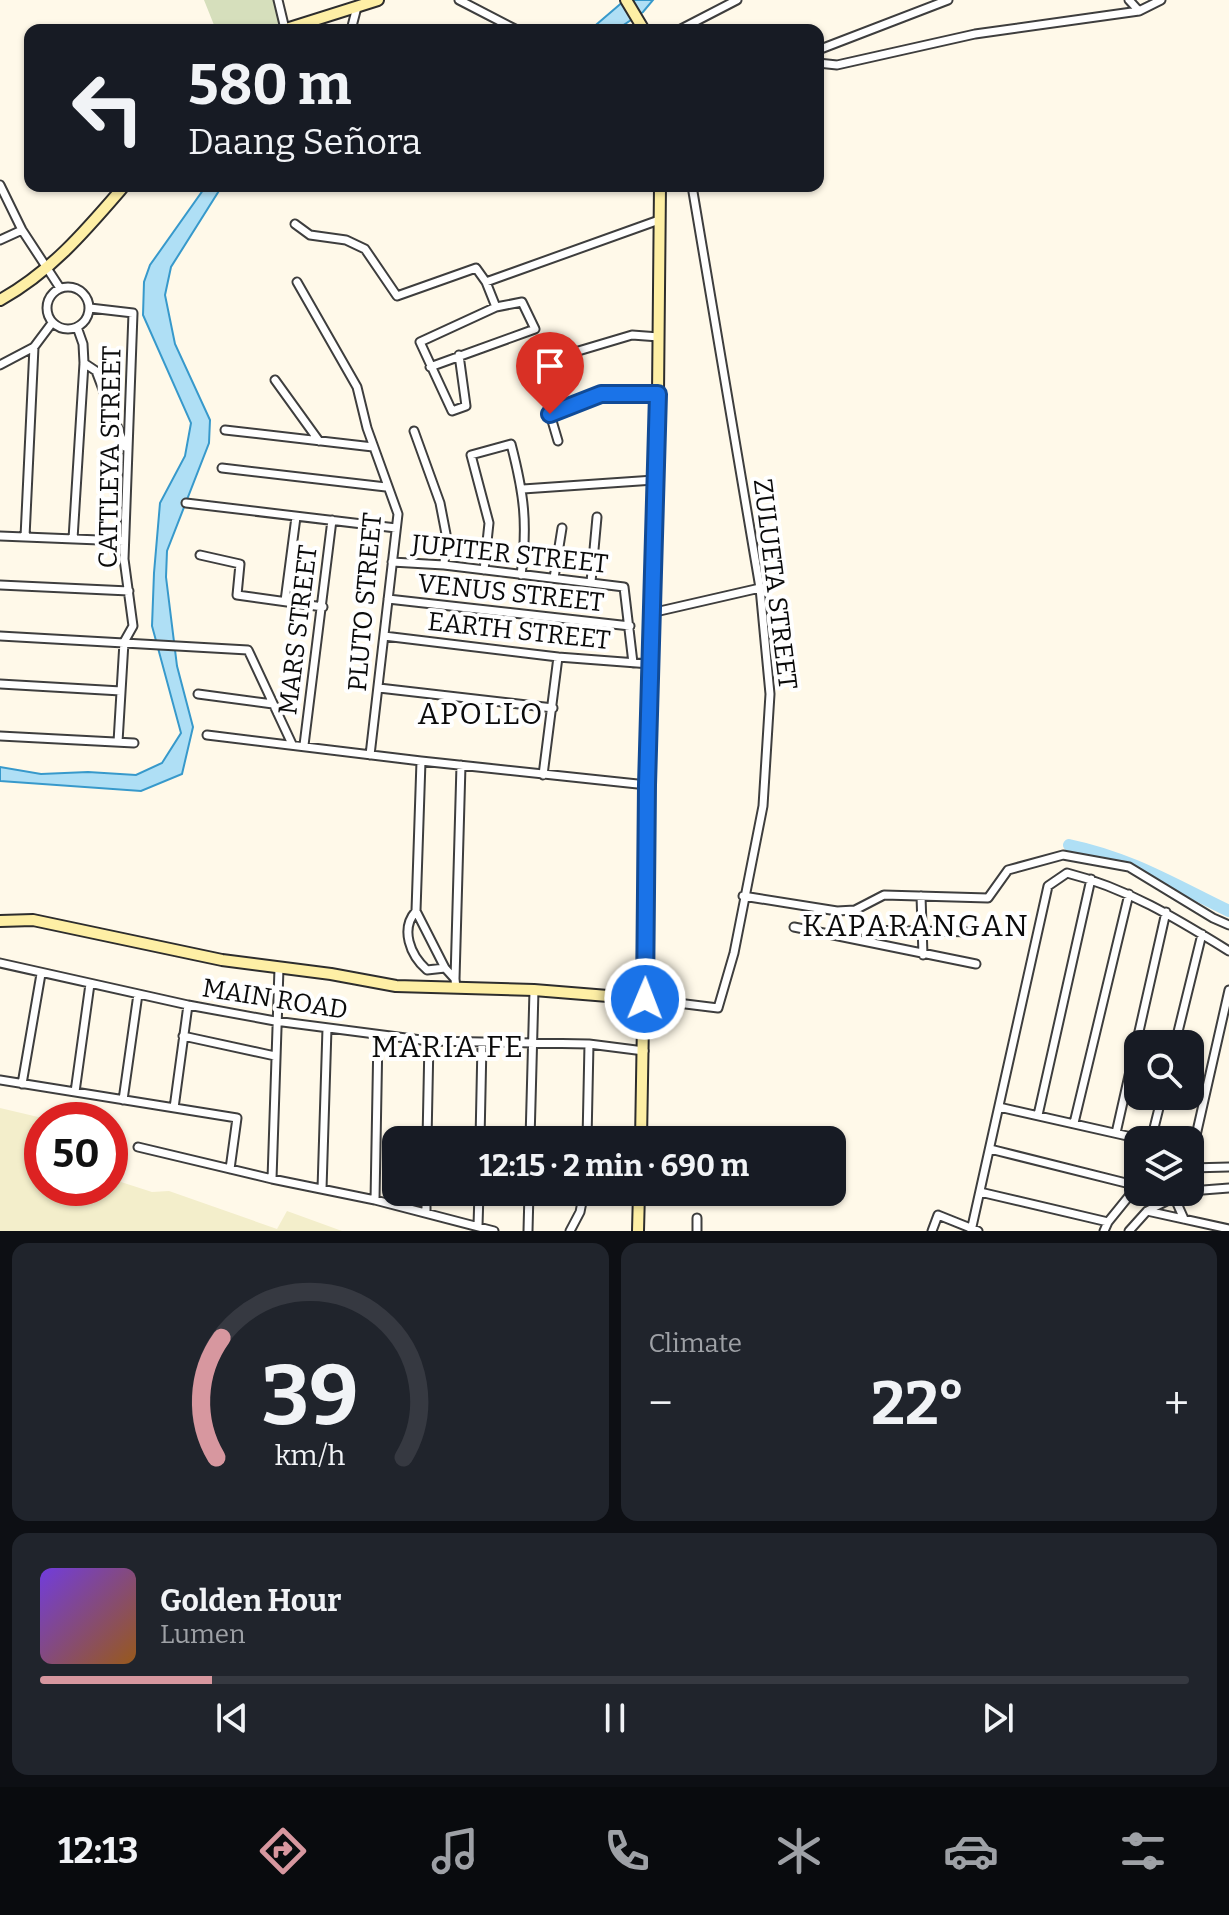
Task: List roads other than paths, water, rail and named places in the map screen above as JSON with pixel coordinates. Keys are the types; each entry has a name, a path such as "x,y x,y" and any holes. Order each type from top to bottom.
{"main road":[{"path":"302,24 358,3 378,0"},
{"path":"626,0 641,24"},
{"path":"0,300 18,290 71,248 119,192"},
{"path":"641,1126 660,192"},
{"path":"0,921 33,920 222,960 396,986 456,984 645,999"},
{"path":"638,1231 639,1206"}],"street":[{"path":"278,0 283,24"},
{"path":"459,0 505,24"},
{"path":"691,24 737,0"},
{"path":"824,48 948,0"},
{"path":"1129,0 1139,11"},
{"path":"824,64 837,65 975,34 1139,11 1161,0"},
{"path":"353,24 358,3"},
{"path":"321,18 322,24"},
{"path":"0,185 22,230 60,288"},
{"name":"ZULUETA STREET","path":"645,999 718,1008 734,953 763,806 768,746 770,694 760,588 693,192"},
{"path":"486,282 659,220"},
{"path":"295,224 310,235 346,240 365,249 397,296 476,268 486,282 496,307"},
{"path":"0,240 22,230"},
{"name":"PLUTO STREET","path":"297,282 357,387 373,447 398,514 370,755"},
{"path":"74,287 86,295 90,308 86,320 77,327 63,328 52,323 47,311 52,293 60,288 74,287"},
{"path":"430,367 459,355 535,329 522,302 496,307 420,342 430,367 452,411 466,406 459,355"},
{"name":"CATTLEYA STREET","path":"90,308 133,313 124,541 133,626 124,642 118,742"},
{"path":"0,365 34,347 52,323"},
{"path":"73,539 84,363 83,344 77,327"},
{"path":"538,363 632,335 659,337"},
{"path":"25,537 34,347"},
{"path":"84,363 96,371 128,453"},
{"path":"275,380 319,441"},
{"path":"558,441 550,414 601,394 658,394"},
{"path":"225,430 373,447"},
{"path":"414,431 440,503 446,534 444,565"},
{"path":"484,570 489,523 471,455 511,444 523,489 526,541 521,575"},
{"path":"222,468 386,487"},
{"path":"523,489 654,480"},
{"path":"186,503 396,528"},
{"path":"285,601 296,517"},
{"path":"591,582 597,517"},
{"name":"MARS STREET","path":"304,745 332,520"},
{"path":"554,578 562,528"},
{"path":"0,536 124,541"},
{"path":"200,555 240,564 237,595 323,607"},
{"name":"JUPITER STREET","path":"392,562 444,565 624,587 630,626"},
{"path":"0,585 129,591"},
{"path":"651,613 760,588"},
{"name":"VENUS STREET","path":"388,599 630,626"},
{"path":"630,626 633,663"},
{"path":"0,636 248,650 292,744"},
{"name":"EARTH STREET","path":"384,636 558,657 650,664"},
{"path":"543,775 558,657"},
{"path":"0,684 121,691"},
{"path":"379,688 553,708"},
{"path":"198,694 273,704"},
{"path":"207,735 647,785"},
{"path":"0,736 134,743"},
{"path":"421,761 416,911 456,984"},
{"path":"456,984 461,765"},
{"path":"743,896 837,911 855,910 884,895 988,898 1008,870 1063,855 1129,867 1229,925"},
{"path":"932,1231 938,1215 974,1231 1048,886 1067,873 1091,879 1166,912 1229,951"},
{"path":"1038,1115 1091,879"},
{"path":"1074,1123 1129,894"},
{"path":"921,896 923,955"},
{"path":"855,910 857,940"},
{"path":"416,911 409,919 406,936 420,964 427,970 445,968"},
{"path":"1116,1133 1166,912"},
{"path":"794,927 976,964"},
{"path":"857,930 979,932"},
{"path":"1178,1030 1202,934"},
{"name":"MAIN ROAD","path":"0,963 275,1021 429,1041 589,1044 644,1051"},
{"path":"272,1179 279,968"},
{"path":"22,1084 41,974"},
{"path":"75,1092 90,984"},
{"path":"530,1126 534,990"},
{"path":"1199,1126 1229,990"},
{"path":"123,1100 138,994"},
{"path":"174,1108 188,1005"},
{"path":"322,1189 327,1028"},
{"path":"375,1200 378,1035"},
{"path":"183,1036 275,1056"},
{"path":"427,1126 429,1041"},
{"path":"480,1126 482,1043"},
{"path":"587,1126 589,1044"},
{"path":"0,1080 237,1118 230,1169"},
{"path":"999,1107 1124,1135"},
{"path":"138,1147 426,1212 494,1231"},
{"path":"990,1149 1124,1182"},
{"path":"1204,1166 1229,1167"},
{"path":"1204,1190 1229,1188"},
{"path":"980,1192 1108,1222"},
{"path":"1104,1231 1124,1203"},
{"path":"426,1206 426,1212"},
{"path":"478,1226 479,1206"},
{"path":"528,1231 529,1206"},
{"path":"570,1231 581,1206"},
{"path":"1129,1231 1155,1206"},
{"path":"1178,1206 1184,1219"},
{"path":"1147,1211 1229,1229"},
{"path":"697,1218 697,1231"}],"water":[{"path":"625,0 653,0 643,12 625,24 597,24"},
{"path":"202,192 218,192 171,267 165,295 175,344 210,420 209,443 167,551 166,577 177,666 193,727 182,774 141,791 0,781 0,767 41,774 88,772 136,775 162,763 181,733 152,626 160,503 185,456 191,423 143,315 144,282 150,265"}],"waterway":[{"path":"1069,845 1132,864 1229,911"}],"district":[{"name":"APOLLO","path":"481,714"},
{"name":"KAPARANGAN","path":"916,926"},
{"name":"MARIA FE","path":"448,1047"}]}
